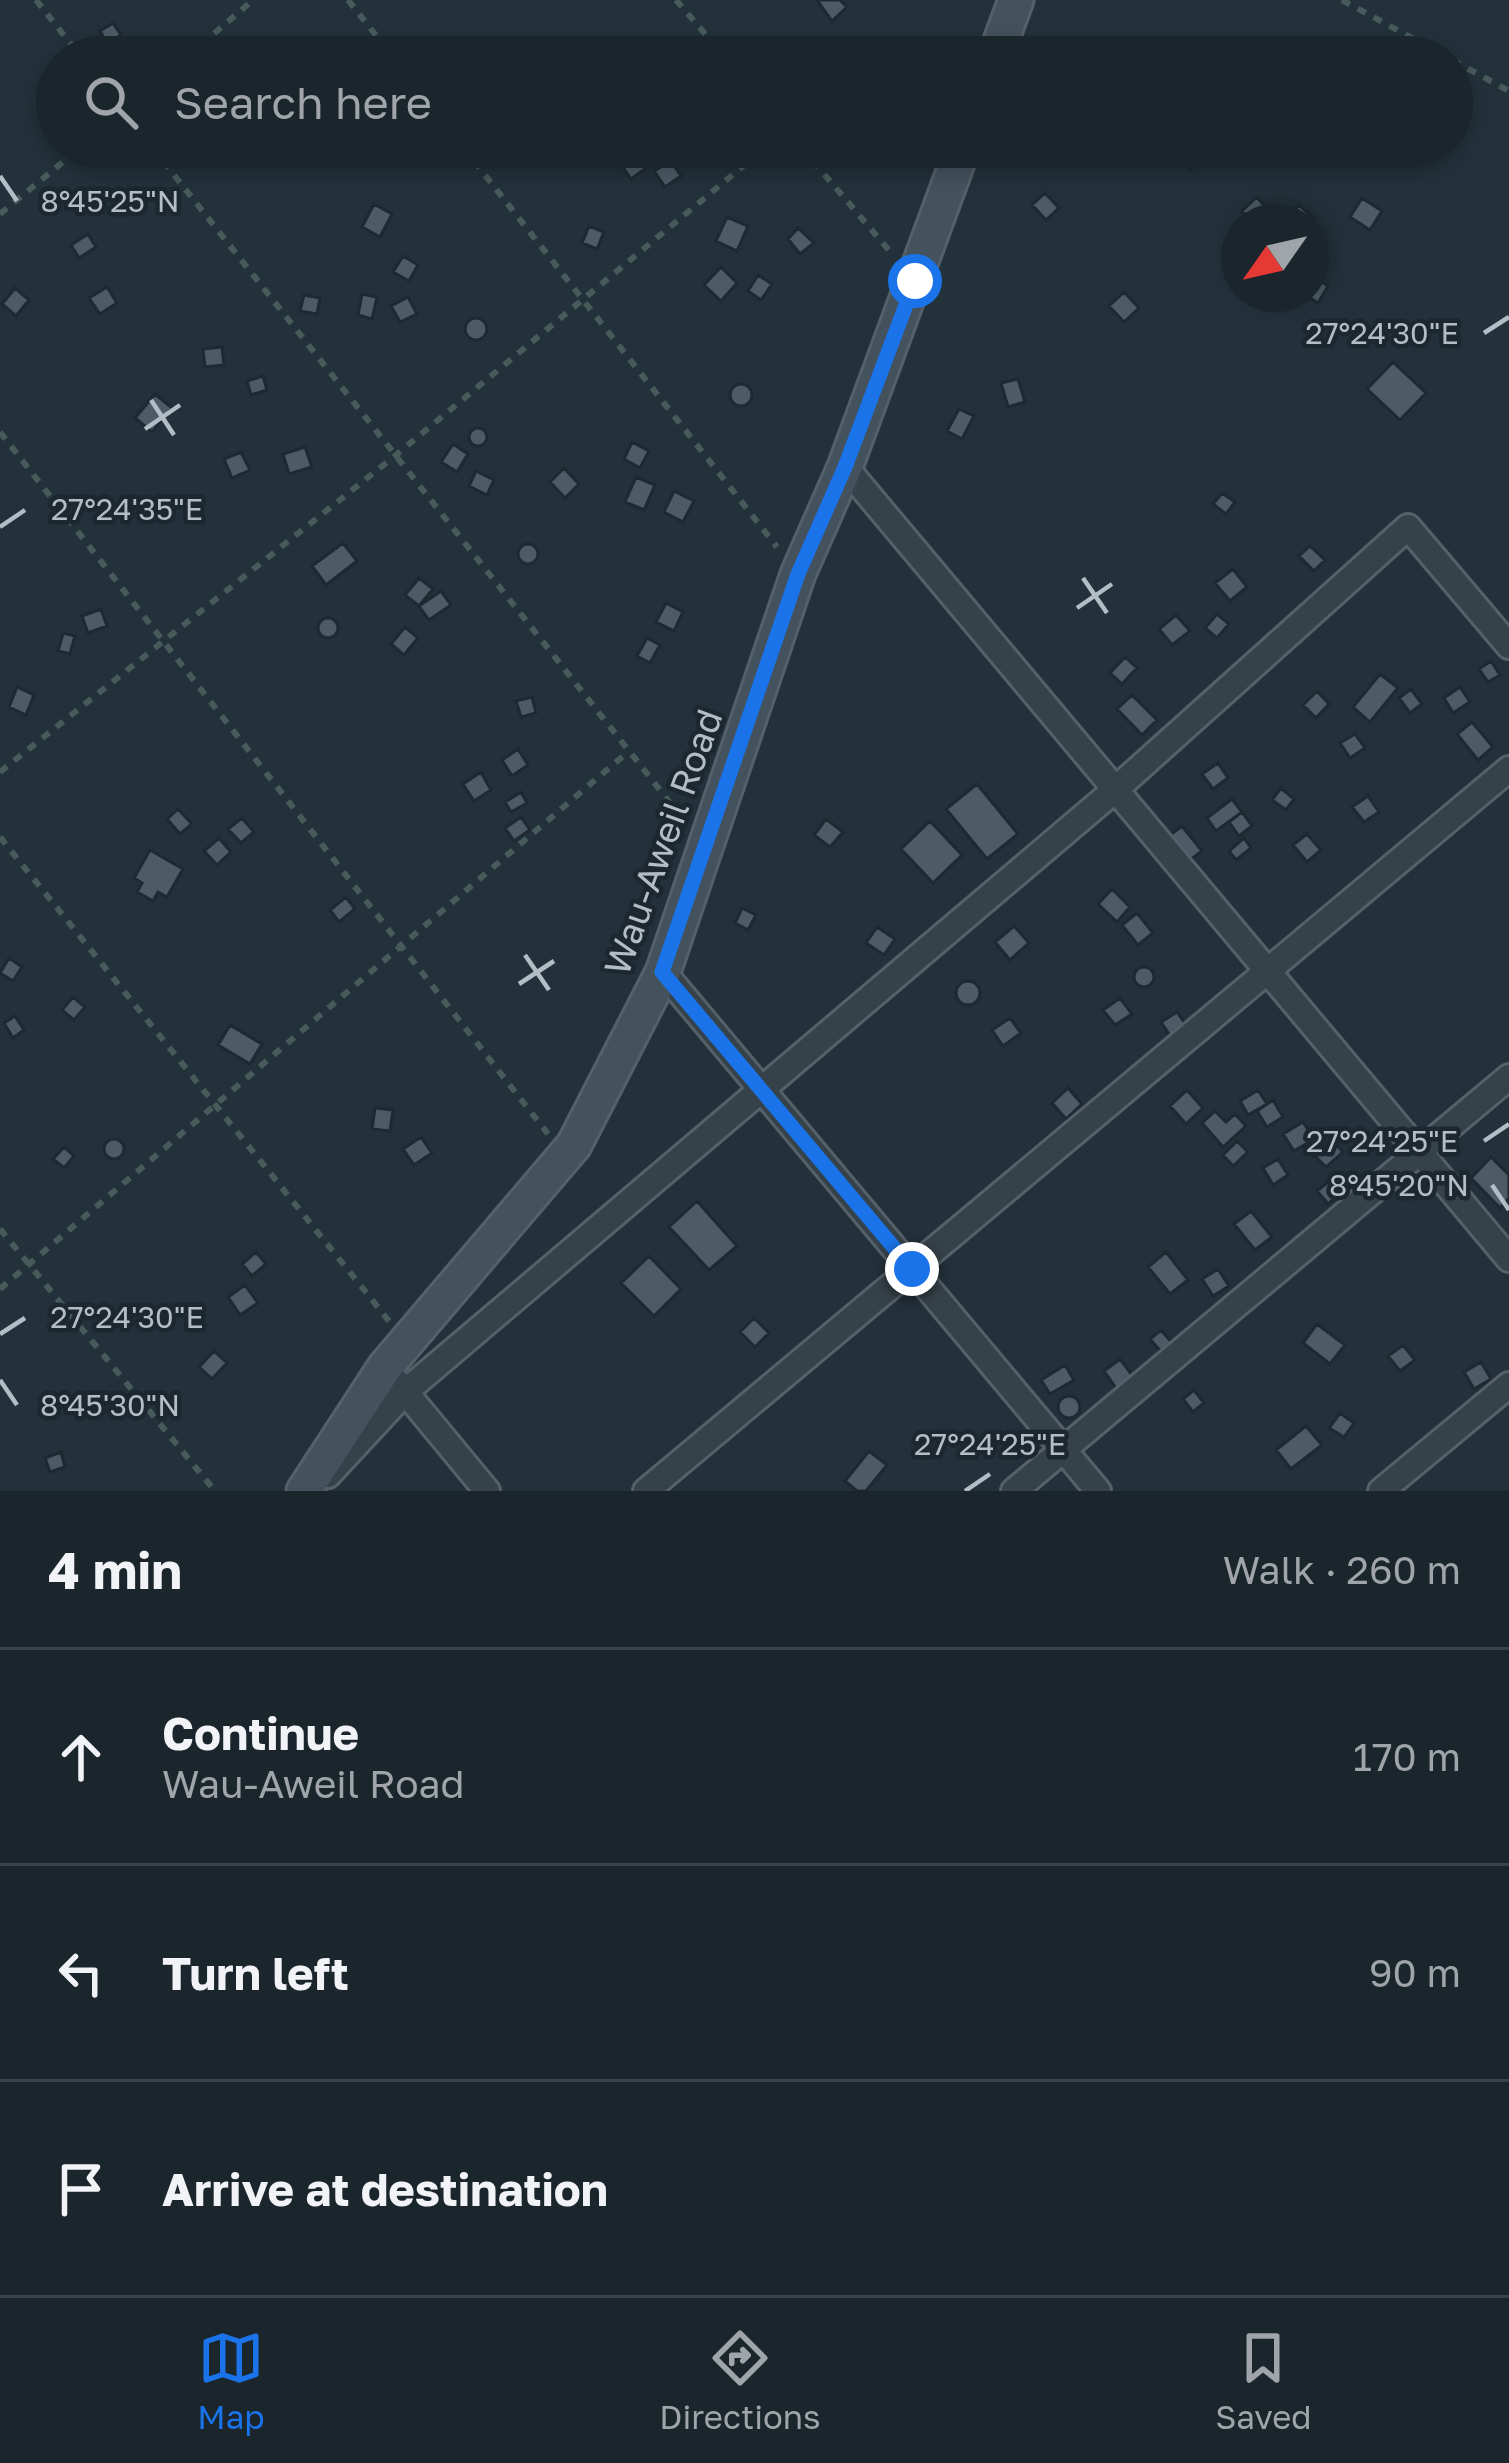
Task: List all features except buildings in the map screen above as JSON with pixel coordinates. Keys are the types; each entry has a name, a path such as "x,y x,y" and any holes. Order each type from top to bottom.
{"street":[{"path":"1003,36 1016,0"},
{"name":"Wau-Aweil Road","path":"308,1491 565,1156 662,972 798,574 845,467 955,168"},
{"path":"845,467 1509,1258"},
{"path":"487,1491 399,1367 760,1088 1116,789 1408,527 1509,646"},
{"path":"646,1491 1509,769"},
{"path":"662,972 1098,1491"},
{"path":"1014,1491 1509,1077"},
{"path":"1381,1491 1509,1385"}],"path":[{"path":"36,0 64,36"},
{"path":"212,36 254,0"},
{"path":"348,0 376,36"},
{"path":"676,0 706,36"},
{"path":"1342,0 1408,36"},
{"path":"1473,71 1509,91"},
{"path":"0,214 56,168"},
{"path":"169,168 706,849"},
{"path":"480,168 798,574"},
{"path":"0,772 396,455 740,168"},
{"path":"819,168 915,281"},
{"path":"0,432 565,1156"},
{"path":"0,1289 629,751"},
{"path":"0,837 215,1105 399,1367"},
{"path":"0,1229 214,1491"}],"route":[{"path":"912,1269 662,972 798,574 845,467 915,281"}]}
